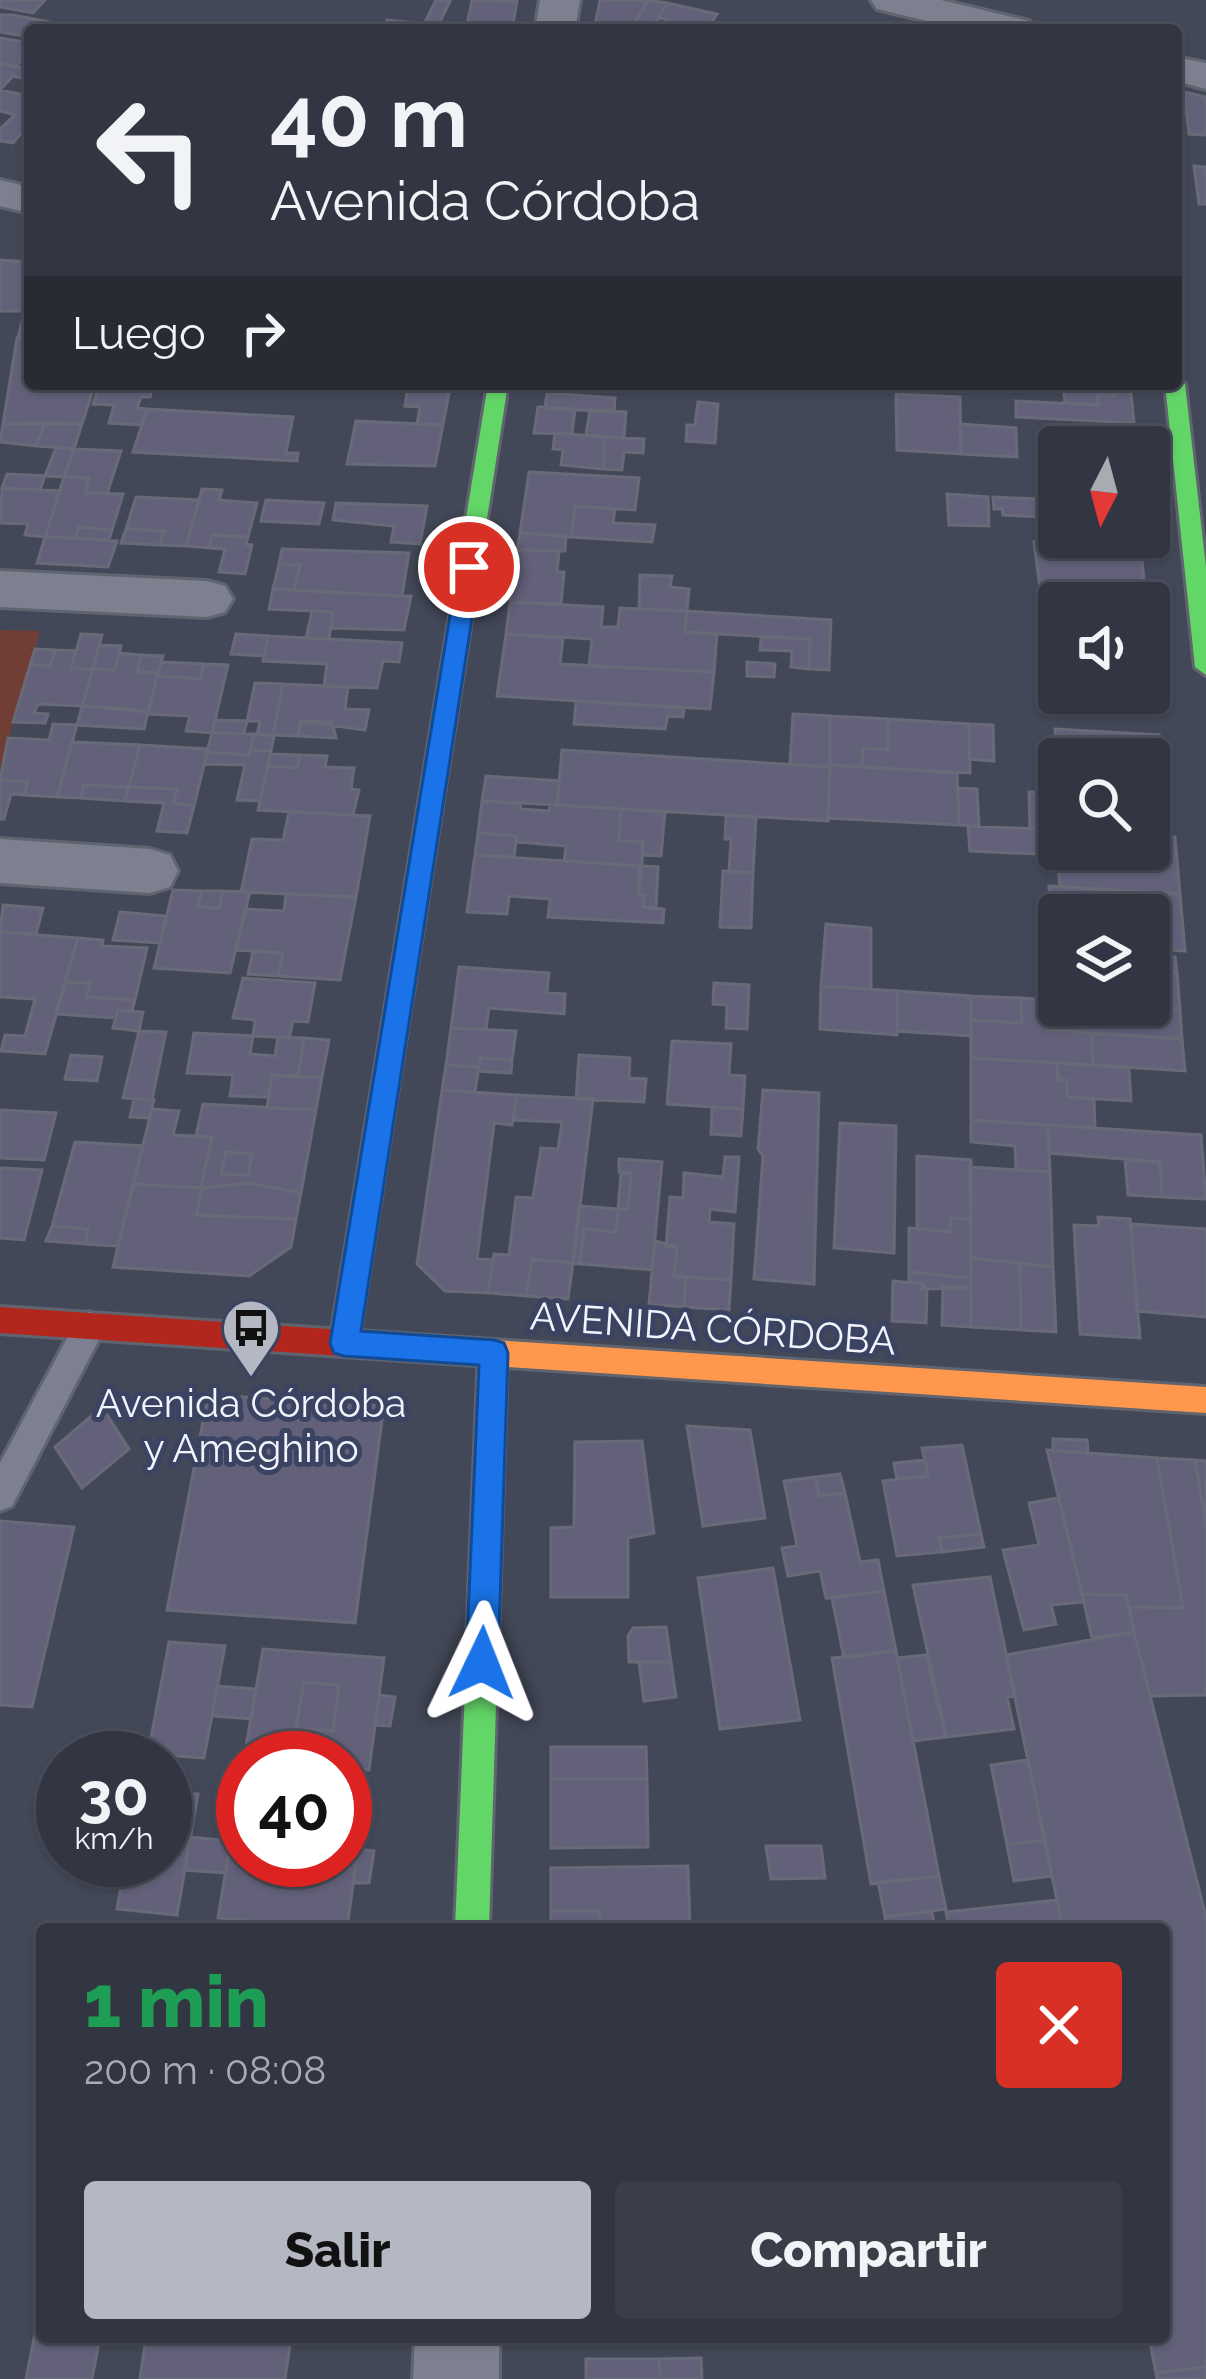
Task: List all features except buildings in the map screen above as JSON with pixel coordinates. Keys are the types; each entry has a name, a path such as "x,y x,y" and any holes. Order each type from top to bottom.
{"street":[{"path":"891,0 990,24"},
{"path":"344,1343 497,390"},
{"path":"1176,390 1206,667"},
{"path":"0,589 207,599"},
{"path":"0,861 151,872"},
{"name":"AVENIDA CÓRDOBA","path":"0,1320 1206,1400"},
{"path":"472,1923 494,1353"},
{"path":"456,2379 458,2343"}],"lane":[{"path":"0,1496 90,1327"}],"shaded area":[{"path":"0,630 40,631 0,768"}],"traffic: fast":[{"path":"458,634 497,390"},
{"path":"1176,390 1206,667"},
{"path":"472,1923 493,1353"}],"traffic: slow":[{"path":"344,1343 458,634"},
{"path":"402,1347 1206,1400"}],"traffic: jam":[{"path":"0,1320 402,1347"}],"place":[{"name":"Avenida Córdoba y Ameghino","path":"251,1379"}],"route":[{"path":"469,567 344,1343 494,1353 482,1663"}]}
